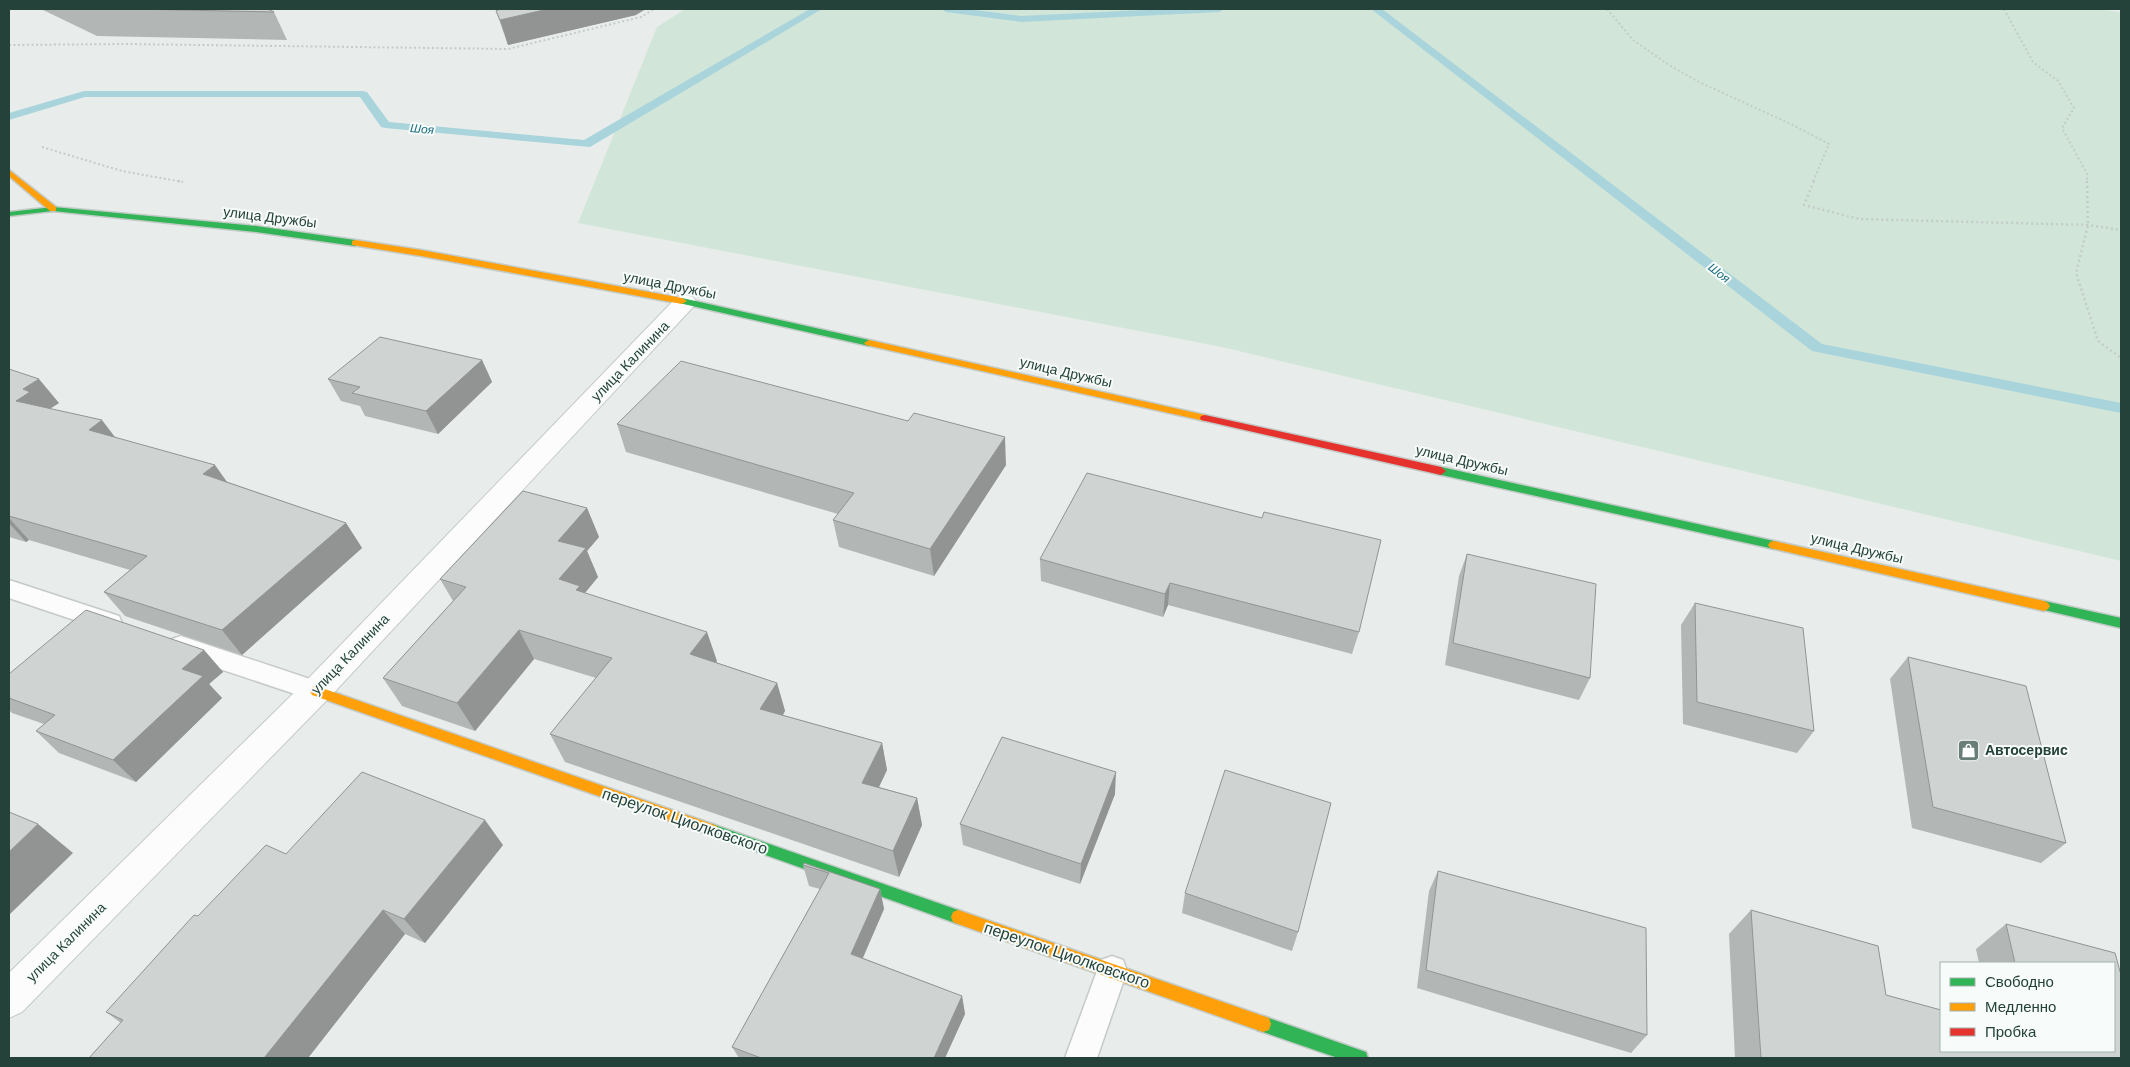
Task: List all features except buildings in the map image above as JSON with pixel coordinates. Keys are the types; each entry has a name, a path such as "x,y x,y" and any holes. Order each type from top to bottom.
{"main road":[{"path":"9,172 53,208"},
{"name":"улица Дружбы","path":"9,214 53,208 256,230 421,253 685,302 2121,623"},
{"name":"переулок Циолковского","path":"316,691 1360,1058"}],"street":[{"name":"улица Калинина","path":"9,999 316,691 685,302"}],"lane":[{"path":"9,589 130,629"},
{"name":"переулок Циолковского","path":"158,638 316,691"},
{"path":"1081,1058 1112,971"}],"path":[{"path":"9,45 126,44 508,49 641,17 654,9"},
{"path":"1607,9 1615,14 1632,40 1682,72 1756,109 1807,130 1829,144 1804,205 1859,219 2088,224 2121,230"},
{"path":"2004,9 2033,62 2058,81 2074,108 2062,128 2087,174 2088,224 2076,273 2098,341 2121,358"}],"green space":[{"path":"685,9 2094,9 2121,12 2121,561 1222,347 578,223 657,27"}],"waterway":[{"name":"Шоя","path":"9,117 84,94 363,94 385,125 586,144 817,9"},
{"name":"Шоя","path":"946,9 1021,19 1219,9"},
{"name":"Шоя","path":"1376,9 1817,348 2121,408"}],"traffic: fast":[{"path":"9,214 53,209 256,229 355,243"},
{"path":"682,301 869,343"},
{"path":"1441,471 1774,545"},
{"path":"2044,606 2121,623"},
{"path":"712,830 958,917"},
{"path":"1263,1024 1360,1058"}],"traffic: slow":[{"path":"9,172 53,209"},
{"path":"355,243 421,253 682,301"},
{"path":"869,343 1205,418"},
{"path":"1774,545 2044,606"},
{"path":"316,691 712,830"},
{"path":"958,917 1263,1024"}],"traffic: jam":[{"path":"1205,418 1441,471"}],"place":[{"name":"Автосервис","path":"1969,750"}]}
